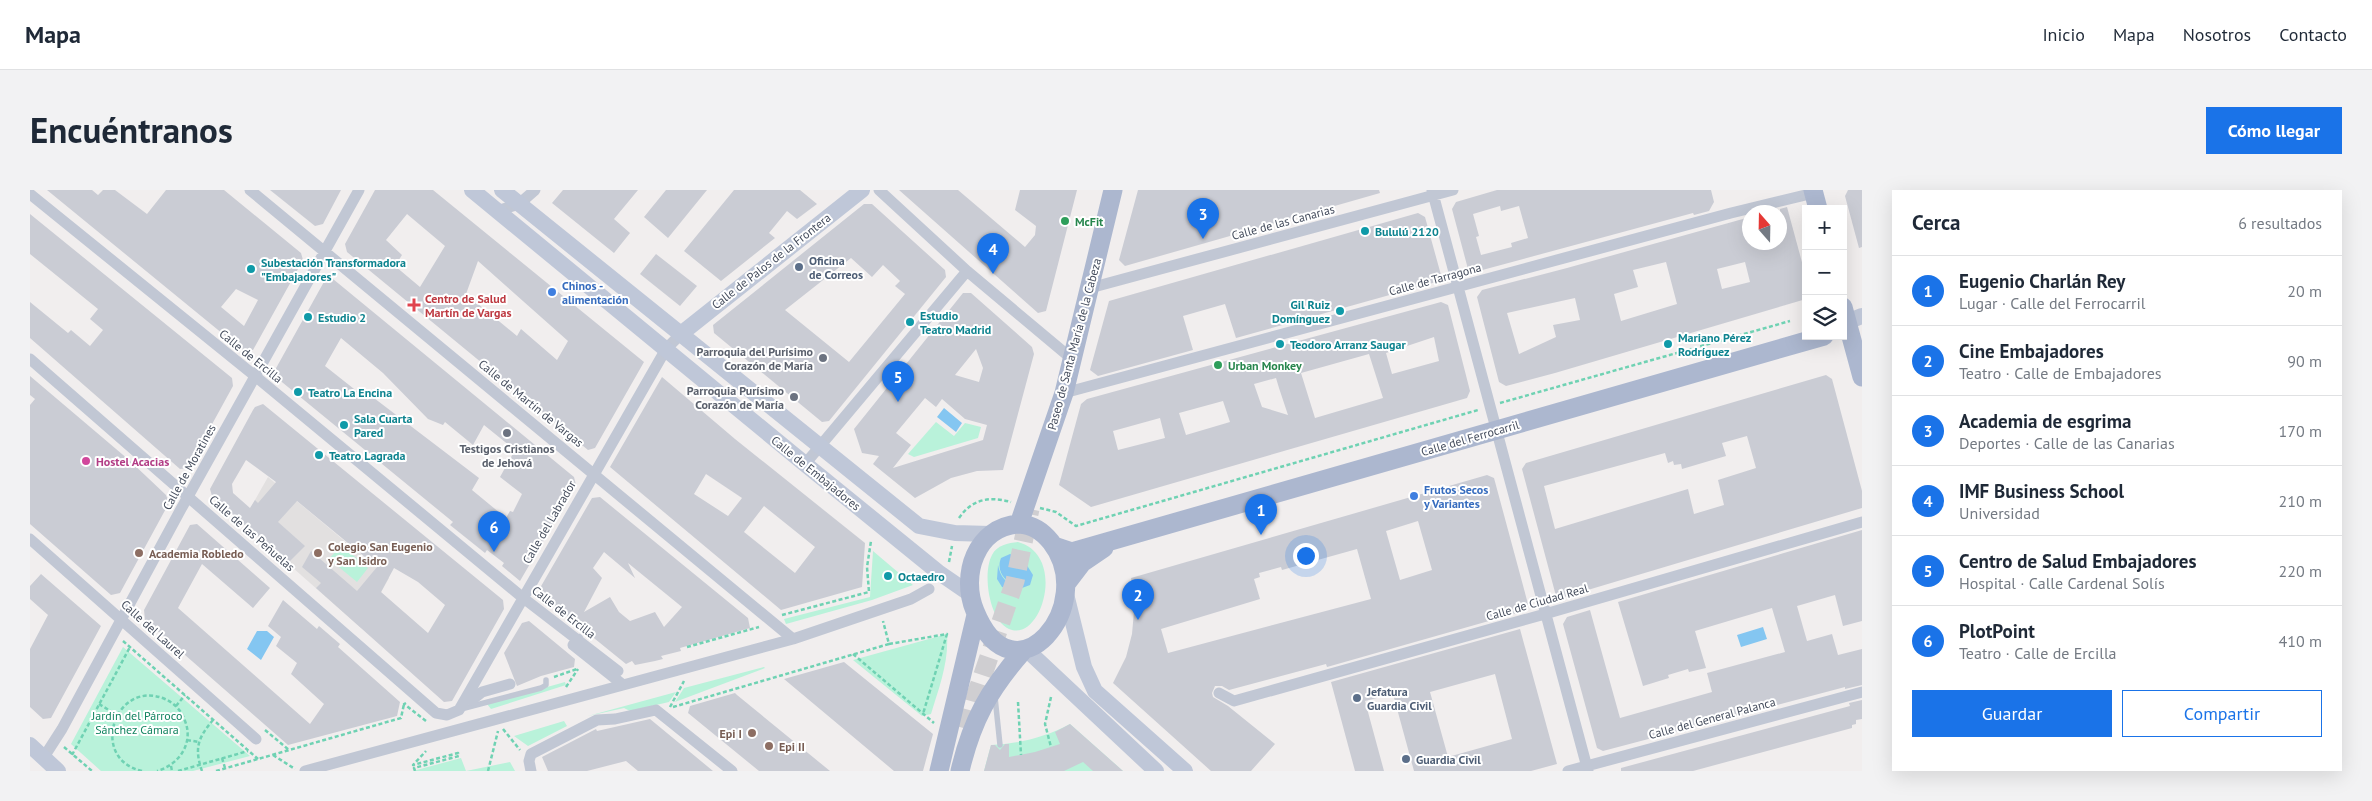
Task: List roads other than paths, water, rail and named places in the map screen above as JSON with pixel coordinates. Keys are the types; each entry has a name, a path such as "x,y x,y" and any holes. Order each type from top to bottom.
{"main road":[{"name":"Calle de Embajadores","path":"472,190 938,572 970,594"},
{"name":"Calle de Embajadores","path":"502,190 682,333 919,526 955,533 990,534"},
{"name":"Calle de Palos de la Frontera","path":"682,333 862,190"},
{"name":"Paseo de Santa María de la Cabeza","path":"1019,524 1064,393 1113,190"},
{"path":"1849,317 1862,377"},
{"name":"Calle del Ferrocarril","path":"1054,546 1072,552 1810,340"},
{"path":"1156,771 1025,651 1004,648 987,633 976,615 970,594 973,560 980,546 990,534 1010,525 1019,524 1037,529 1054,546 1062,562 1066,589 1084,667 1094,691 1185,771"},
{"name":"Calle del Ferrocarril","path":"1066,589 1082,563 1115,540"},
{"path":"960,771 967,740 980,711 994,687 1025,651 1039,642 1051,630 1061,614 1066,589"},
{"path":"939,771 976,615"},
{"path":"30,745 58,771"}],"street":[{"name":"Calle de Martín de Vargas","path":"250,190 793,639"},
{"name":"Calle de Moratines","path":"44,758 62,729 359,190"},
{"path":"497,211 519,204 535,190"},
{"path":"879,190 967,271 1072,359"},
{"name":"Calle de las Canarias","path":"1090,288 1433,193 1453,190"},
{"path":"1433,193 1587,768"},
{"name":"Calle de Ercilla","path":"30,194 255,376 522,597 618,671"},
{"name":"Calle de Tarragona","path":"1064,393 1731,213 1815,197"},
{"path":"805,464 967,271"},
{"path":"666,349 682,333"},
{"name":"Calle del Labrador","path":"458,710 666,349"},
{"name":"Calle de las Peñuelas","path":"30,359 436,713 447,715 458,710"},
{"name":"Calle de Ciudad Real","path":"1220,692 1234,701 1602,598 1862,522"},
{"name":"Calle del Laurel","path":"30,539 256,739"},
{"path":"305,771 793,639 911,600 929,589"},
{"path":"578,639 573,645 622,684"},
{"path":"472,700 482,692 510,684"},
{"name":"Calle del General Palanca","path":"1568,771 1587,768 1862,692"},
{"path":"530,766 531,754 597,720 615,719 656,710 732,771"}],"lane":[{"path":"458,710 541,688 546,685 546,680"},
{"path":"994,687 1000,745"}],"water":[{"path":"944,408 962,423 956,432 937,417"},
{"path":"1010,554 1023,559 1033,575 1030,585 1014,591 1002,587 997,579 998,565 1001,573 1001,558"},
{"path":"1763,627 1767,639 1741,647 1737,635"},
{"path":"257,631 267,631 274,637 261,660 247,649"}],"tunnel":[{"path":"967,729 977,692 1015,581 1030,509"}],"place":[{"name":"McFit","path":"1065,221"},
{"name":"Bululú 2120","path":"1365,231"},
{"name":"Academia de esgrima","path":"1203,239"},
{"name":"Oficina de Correos","path":"799,267"},
{"name":"Subestación Transformadora \"Embajadores\"","path":"251,269"},
{"name":"IMF Business School","path":"993,274"},
{"name":"Chinos - alimentación","path":"552,292"},
{"name":"Centro de Salud Martín de Vargas","path":"414,305"},
{"name":"Gil Ruiz Domínguez","path":"1340,311"},
{"name":"Estudio 2","path":"308,317"},
{"name":"Estudio Teatro Madrid","path":"910,322"},
{"name":"Teodoro Arranz Saugar","path":"1280,344"},
{"name":"Mariano Pérez Rodríguez","path":"1668,344"},
{"name":"Parroquia del Purísimo Corazón de María","path":"823,358"},
{"name":"Urban Monkey","path":"1218,365"},
{"name":"Teatro La Encina","path":"298,392"},
{"name":"Parroquia Purísimo Corazón de María","path":"794,397"},
{"name":"Centro de Salud Embajadores","path":"898,402"},
{"name":"Sala Cuarta Pared","path":"344,425"},
{"name":"Testigos Cristianos de Jehová","path":"507,433"},
{"name":"Teatro Lagrada","path":"319,455"},
{"name":"Hostel Acacias","path":"86,461"},
{"name":"Frutos Secos y Variantes","path":"1414,496"},
{"name":"Eugenio Charlán Rey","path":"1261,535"},
{"name":"PlotPoint","path":"494,552"},
{"name":"Academia Robledo","path":"139,553"},
{"name":"Colegio San Eugenio y San Isidro","path":"318,553"},
{"name":"Octaedro","path":"888,576"},
{"name":"Cine Embajadores","path":"1138,620"},
{"name":"Jefatura Guardia Civil","path":"1357,698"},
{"name":"Epi I","path":"752,733"},
{"name":"Epi II","path":"769,746"},
{"name":"Guardia Civil","path":"1406,759"}],"park label":[{"name":"Jardín del Párroco Sánchez Cámara","path":"137,722"}]}
